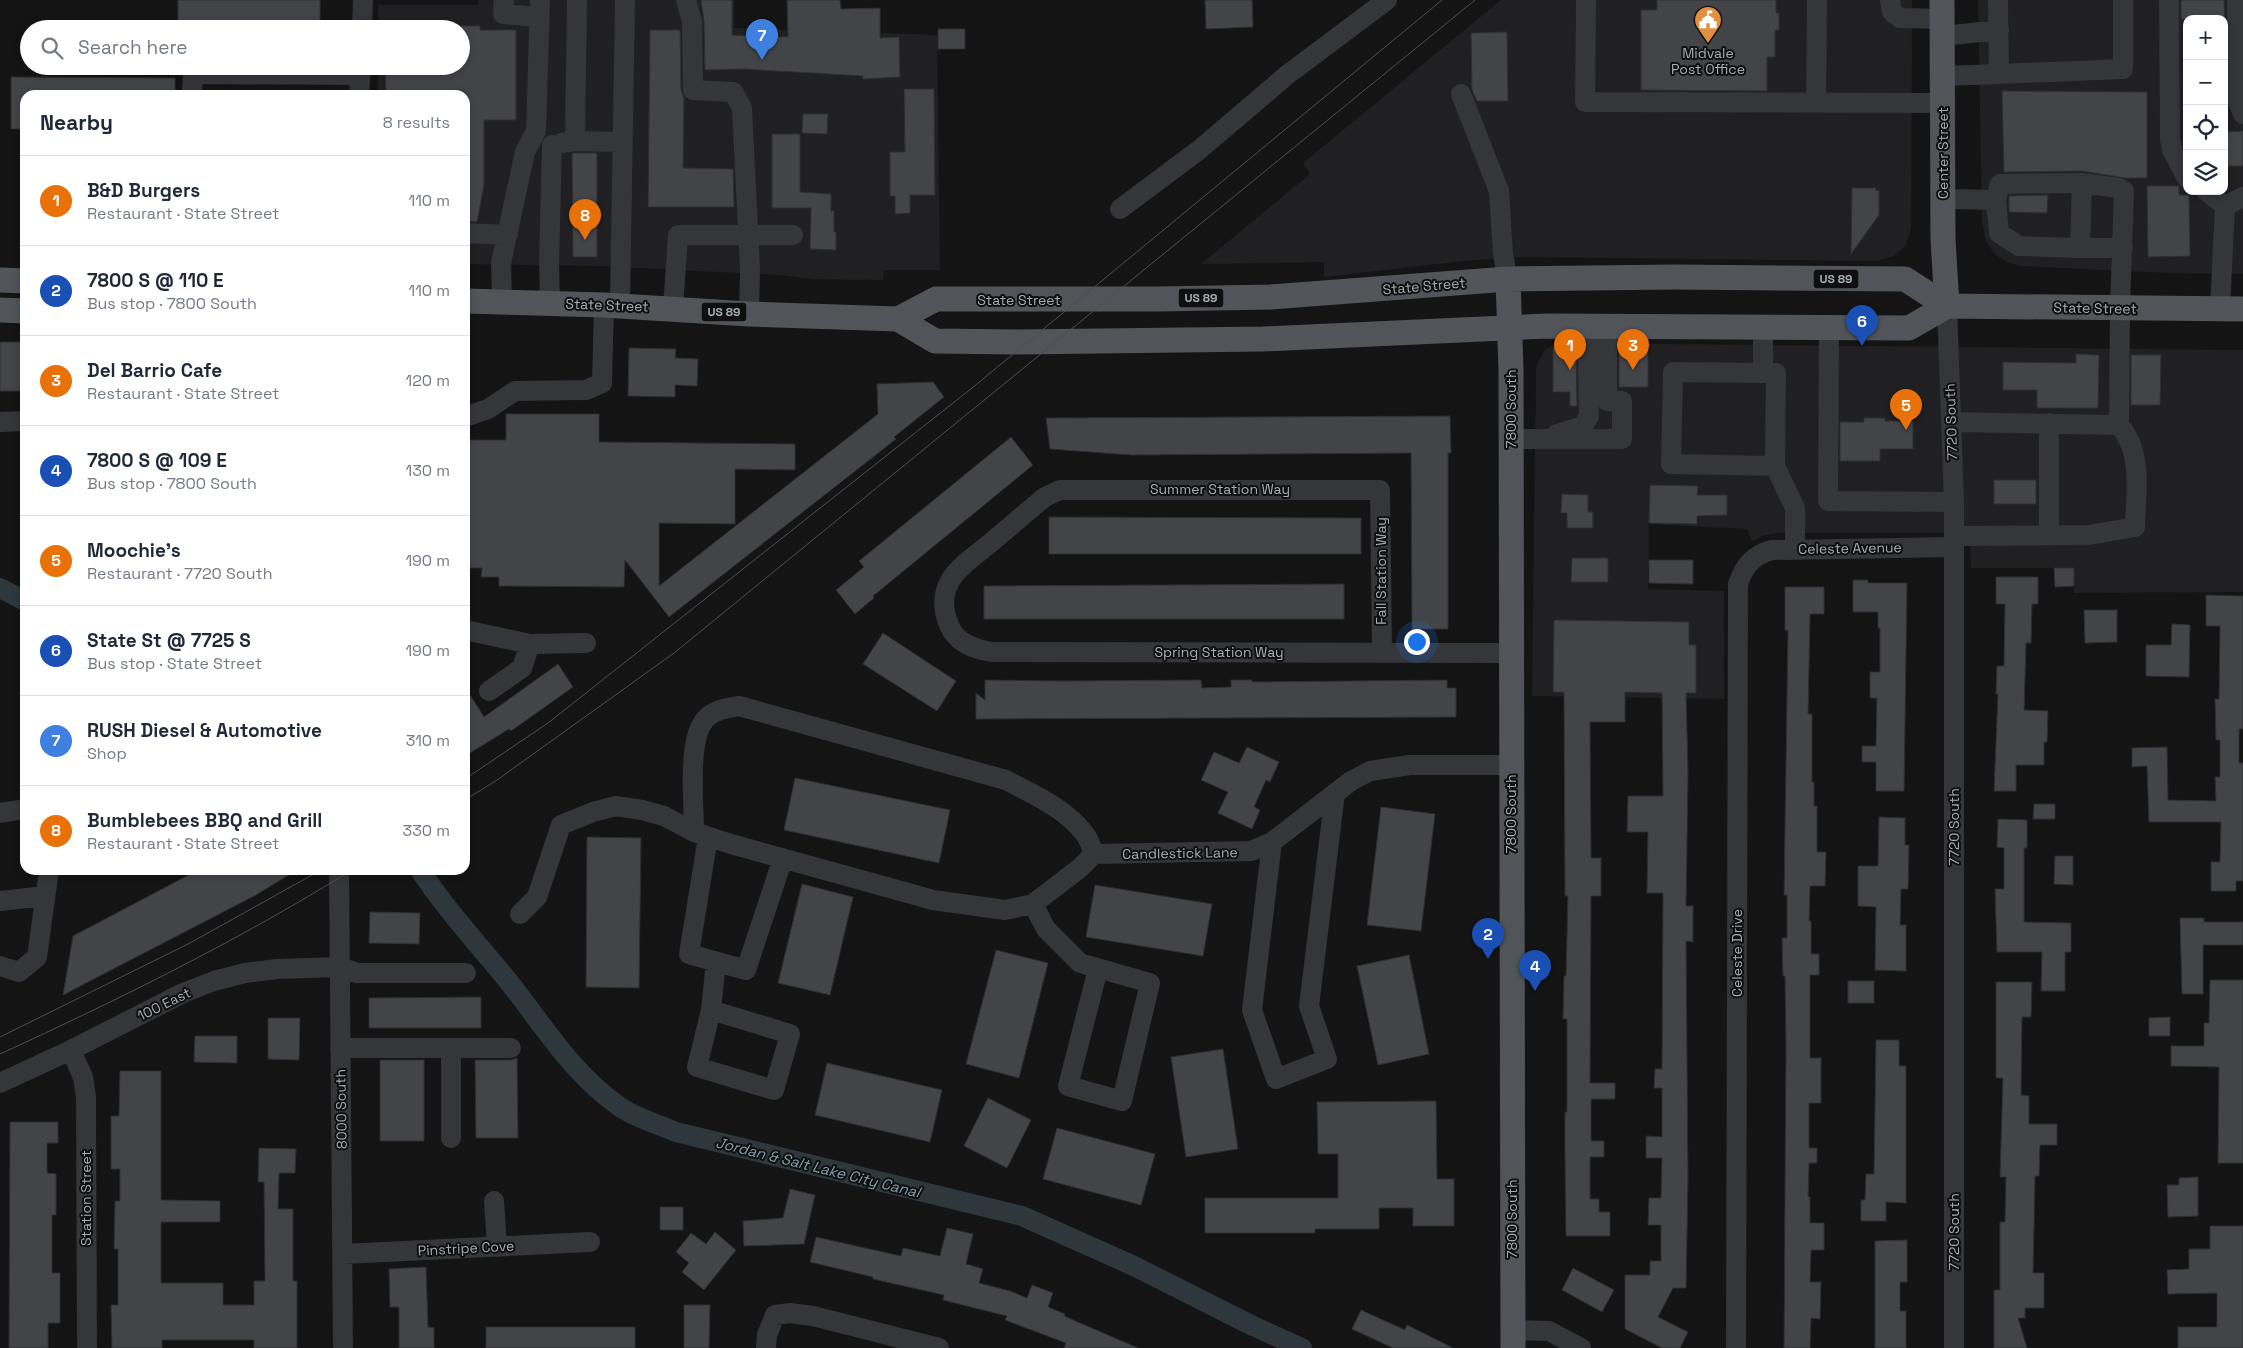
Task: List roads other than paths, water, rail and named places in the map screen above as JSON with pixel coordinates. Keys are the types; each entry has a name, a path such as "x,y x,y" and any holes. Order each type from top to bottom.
{"main road":[{"name":"Center Street","path":"1942,18 1943,199 1947,306"},
{"name":"State Street","path":"470,301 612,305 749,314 898,318 936,299 1270,297 1508,279 1675,277 1905,279 1947,306 2232,309"},
{"name":"7800 South","path":"1508,279 1511,440 1513,1339"},
{"path":"0,280 20,281"},
{"path":"898,318 935,341 1008,342 1263,339 1510,328 1908,328 1947,306"},
{"path":"0,310 20,311"}],"street":[{"path":"362,20 363,0"},
{"path":"502,302 501,263 524,152 536,131 540,8 503,14 504,0"},
{"path":"575,140 577,0"},
{"path":"470,416 488,409 515,391 586,390 602,383 612,305 622,142 626,0"},
{"path":"686,0 692,21 693,90 733,92 742,108 749,235 749,314"},
{"path":"1120,209 1204,146 1286,75 1387,0"},
{"path":"1586,0 1585,102 1943,103"},
{"path":"1816,102 1817,0"},
{"path":"1890,0 1892,12 1900,18 1942,18 1998,30"},
{"path":"1998,0 1999,74"},
{"path":"1942,76 2123,69 2123,0"},
{"path":"2170,0 2170,140 2173,152 2183,171"},
{"path":"2237,0 2237,91 2238,102 2243,114"},
{"path":"192,90 193,75"},
{"path":"226,75 360,79"},
{"path":"1461,94 1499,191 1503,256 1508,279"},
{"path":"536,131 552,145"},
{"path":"552,145 575,140 622,142"},
{"path":"550,303 549,263 552,145"},
{"path":"2080,248 2082,183"},
{"path":"1952,422 2119,425 2120,308 2123,248 2124,191 2119,188 2082,183 2000,184 1996,200 1999,233 2019,246 2123,248"},
{"path":"2211,195 2224,206 2232,309"},
{"path":"2224,206 2243,197"},
{"path":"1943,199 1996,200"},
{"path":"470,233 508,235"},
{"path":"673,308 678,235 793,235"},
{"name":"7720 South","path":"1947,306 1954,502 1954,1348"},
{"path":"1546,439 1564,430 1583,426 1589,416 1597,327"},
{"path":"1511,440 1622,439 1622,401 1607,401 1597,327"},
{"path":"1763,327 1763,374"},
{"path":"1829,328 1828,501 1954,502"},
{"path":"1775,466 1671,464 1673,372 1776,374 1775,466 1795,508 1795,549"},
{"path":"0,422 20,421"},
{"path":"2049,423 2049,535"},
{"name":"Celeste Avenue","path":"1749,562 1759,553 1772,550 1954,542 2049,535 2089,535 2136,526 2137,480 2135,454 2132,442 2119,425"},
{"name":"Summer Station Way","path":"945,615 944,597 950,580 964,565 1045,497 1060,490 1380,490"},
{"name":"Fall Station Way","path":"1380,490 1382,652"},
{"name":"Celeste Drive","path":"1736,1348 1737,598 1742,572 1749,562"},
{"name":"Spring Station Way","path":"945,615 951,630 962,642 977,650 992,652 1511,653"},
{"path":"470,631 530,644 586,643"},
{"path":"489,691 522,668 530,644"},
{"path":"520,914 537,897 561,825 593,812 616,806 664,816 701,834 933,900 1005,910 1033,904 1080,868 1094,854 1085,834 1073,821 1036,796 1006,780 739,706 718,710 702,722 696,740 701,834 688,954 746,970 783,858"},
{"name":"Candlestick Lane","path":"1094,854 1251,851 1272,842 1351,780 1370,771 1410,765 1511,765"},
{"path":"1272,842 1252,1010 1276,1079 1328,1059 1309,1006 1335,793"},
{"path":"0,813 20,810"},
{"path":"0,966 19,972 37,957 48,875"},
{"name":"8000 South","path":"339,875 343,1348"},
{"path":"0,901 45,896"},
{"path":"1033,904 1046,929 1080,963 1150,983 1122,1101 1068,1086 1098,969"},
{"path":"712,1010 790,1034 774,1090 697,1068 712,1010 716,962"},
{"name":"100 East","path":"0,1084 183,993 214,981 245,973 278,969 340,967 357,973 466,973"},
{"path":"340,1048 511,1048"},
{"path":"451,1048 451,1138"},
{"name":"Station Street","path":"71,1050 83,1077 86,1097 87,1348"},
{"path":"494,1201 497,1246"},
{"name":"Pinstripe Cove","path":"343,1254 590,1242"},
{"path":"766,1348 767,1335 775,1315 790,1313 813,1316 939,1348"},
{"path":"1513,1339 1549,1331 1581,1348"}],"waterway":[{"name":"Jordan & Salt Lake City Canal","path":"0,588 20,598"},
{"name":"Jordan & Salt Lake City Canal","path":"424,875 450,911 505,977 571,1062 602,1093 626,1111 676,1132 1022,1216 1136,1267 1253,1326 1302,1348"}],"tram line":[{"path":"470,776 548,723 972,388 1442,0"},
{"path":"470,797 497,780 674,653 1475,0"},
{"path":"0,1037 190,943 312,875"},
{"path":"0,1054 179,968 266,921 344,875"}],"place":[{"name":"Midvale Post Office","path":"1708,44"},
{"name":"RUSH Diesel & Automotive","path":"762,60"},
{"name":"Bumblebees BBQ and Grill","path":"585,240"},
{"name":"State St @ 7725 S","path":"1862,346"},
{"name":"B&D Burgers","path":"1570,370"},
{"name":"Del Barrio Cafe","path":"1633,370"},
{"name":"Moochie's","path":"1906,430"},
{"name":"7800 S @ 110 E","path":"1488,959"},
{"name":"7800 S @ 109 E","path":"1535,991"}]}
